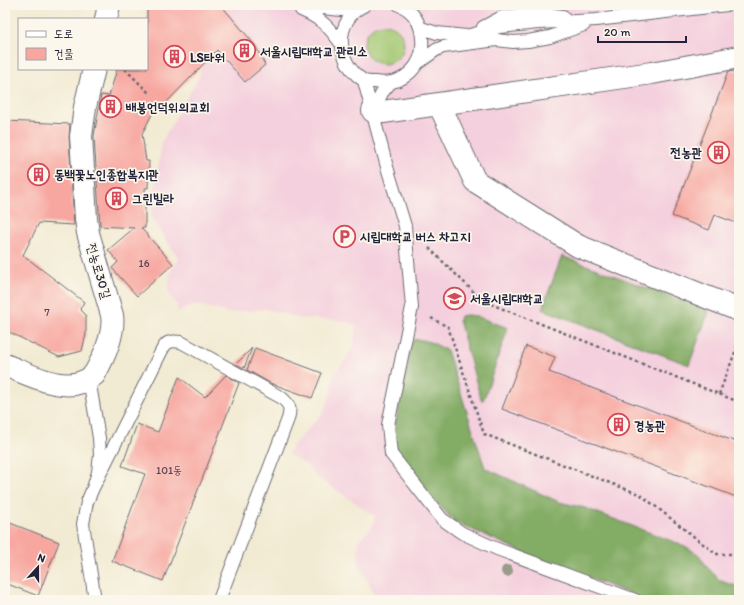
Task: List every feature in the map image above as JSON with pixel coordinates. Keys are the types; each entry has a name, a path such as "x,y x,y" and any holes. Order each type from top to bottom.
{"street":[{"path":"106,18 109,5"},
{"path":"373,111 383,112 652,73 739,57"},
{"name":"전농로30길","path":"89,379 94,375 98,368 111,335 113,322 88,233 86,219 81,136 85,107 94,70"},
{"path":"439,104 475,181 578,246 739,310"},
{"path":"5,364 60,385 82,382 89,379"}],"lane":[{"path":"289,5 316,16 331,29 342,45"},
{"path":"296,5 341,10 365,5"},
{"path":"365,5 352,14 345,26 341,38 342,52 348,64 364,81 387,167 405,226 412,307 388,425 391,454 442,519 462,533 497,548 635,600"},
{"path":"364,81 381,84 395,82 406,76 416,66 422,55 423,44 421,28 414,16 404,7 399,5"},
{"path":"421,28 438,33 466,36 507,26 596,20 683,8 727,5"},
{"path":"418,62 443,47 497,40 514,42 550,37 596,20"},
{"path":"373,111 382,93 391,82"},
{"path":"95,600 83,524 87,502 161,352 165,345 172,341 181,342 282,398 288,403 290,410 288,419 219,600"},
{"path":"89,379 99,438 100,455 98,472 93,488"}],"path":[{"path":"126,70 149,93"},
{"path":"405,226 483,301 739,402"},
{"path":"412,307 448,327 484,434 641,495 716,554 739,554"},
{"path":"719,394 739,342"}],"shaded area":[{"name":"서울시립대학교","path":"214,5 739,5 739,600 377,600 359,564 358,541 373,526 375,516 317,477 308,466 288,454 292,446 324,412 331,393 334,376 353,348 357,326 344,321 299,318 266,309 227,313 196,304 177,312 177,305 168,293 170,273 179,258 165,239 151,215 162,141 199,77"}],"green space":[{"path":"380,24 388,24 395,27 401,33 404,44 401,55 395,61 388,64 380,64 373,61 367,55 364,48 364,40 367,33 373,27"},
{"path":"562,256 709,311 689,365 542,309"},
{"path":"460,316 476,316 508,328 483,400 481,400 459,320"},
{"path":"413,340 427,341 447,350 485,468 559,502 585,508 685,546 699,555 707,567 721,581 736,586 739,584 739,600 646,600 532,556 455,522 408,473 397,452 393,436"}],"building":[{"path":"147,5 221,5 255,45 265,65 245,82 217,50 163,106 157,104 142,134 146,161 149,161 148,188 145,188 145,228 141,228 173,264 137,296 112,268 118,262 108,250 134,228 100,226 94,136 101,95 109,96 117,70 148,70"},
{"name":"전농관","path":"739,70 739,224 715,215 709,230 672,216 728,72"},
{"path":"5,121 70,124 69,137 74,225 39,223 23,255 84,302 80,309 86,315 86,334 82,351 59,357 5,330"},
{"name":"경농관","path":"526,346 555,357 549,372 739,443 739,498 502,409"},
{"path":"252,348 244,368 236,364"},
{"path":"255,348 322,373 312,398 270,383 247,370"},
{"path":"226,375 239,383 163,581 112,561 145,474 122,466 137,424 158,432 179,377 205,397"},
{"path":"5,521 59,542 38,596 5,583"}],"place":[{"name":"서울시립대학교 관리소","path":"244,51"},
{"name":"LS타워","path":"175,57"},
{"name":"배봉언덕위의교회","path":"111,107"},
{"name":"전농관","path":"718,152"},
{"name":"동백꽃노인종합복지관","path":"39,174"},
{"name":"그린빌라","path":"117,198"},
{"name":"시립대학교 버스 차고지","path":"344,236"},
{"name":"서울시립대학교","path":"455,298"},
{"name":"경농관","path":"618,425"}]}
